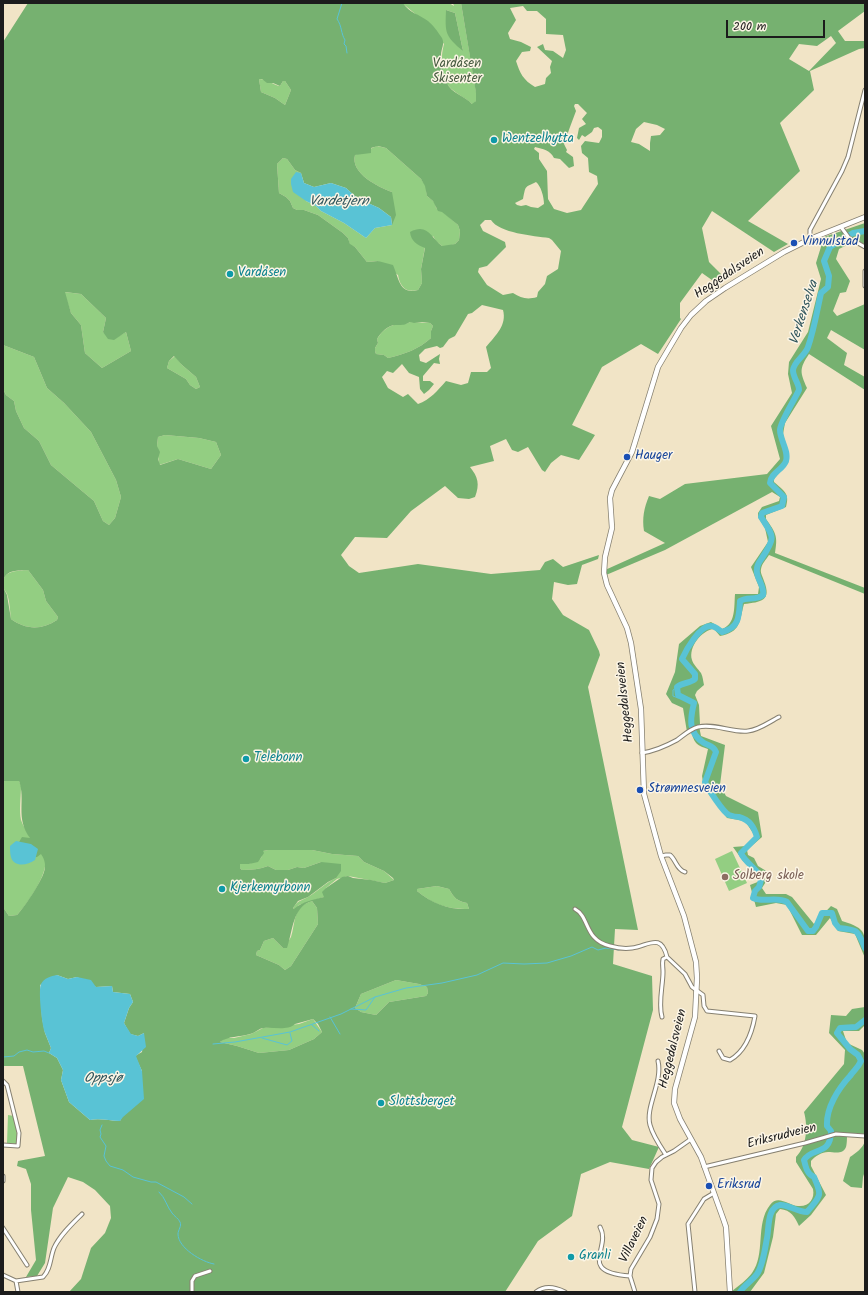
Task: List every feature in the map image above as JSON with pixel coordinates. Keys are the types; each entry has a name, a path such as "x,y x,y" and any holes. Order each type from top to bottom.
{"main road":[{"name":"Heggedalsveien","path":"730,1292 726,1227 704,1167 676,1111 674,1097 693,1024 697,990 696,962 687,925 661,856 644,794 640,709 629,636 607,585 604,573 605,557 612,528 609,503 612,490 632,452 658,367 685,322 701,306 725,288 777,256 810,239 865,217"}],"street":[{"path":"810,239 810,230 848,157 865,90"},
{"path":"841,227 849,238 865,248"},
{"path":"865,271 865,286"},
{"path":"642,753 667,746 693,729 707,727 749,731 759,728 779,717"},
{"path":"661,856 670,855 682,872 685,872"},
{"path":"575,909 581,913 588,930 595,938 604,944 623,948 632,948 651,942 660,945 667,957 685,974 692,987 703,995 704,1006 707,1011 755,1016 749,1039 741,1052 730,1060 723,1058 719,1051"},
{"path":"662,1017 662,962 663,959 667,957"},
{"path":"658,1061 659,1073 649,1120 653,1133 666,1155"},
{"path":"3,1081 7,1085 19,1133 18,1146 3,1145"},
{"name":"Eriksrudveien","path":"704,1167 841,1133 865,1136"},
{"name":"Villaveien","path":"635,1292 630,1276 633,1264 650,1237 657,1219 659,1204 652,1186 651,1174 656,1162 691,1139"},
{"path":"3,1176 3,1181"},
{"path":"695,1292 688,1224 704,1199 714,1193"},
{"path":"3,1275 16,1281 43,1277 48,1270 57,1242 82,1214"},
{"name":"Villaveien","path":"600,1227 603,1235 599,1258 601,1267 611,1272 630,1276"},
{"path":"3,1228 27,1264"},
{"path":"192,1292 192,1281 195,1276 210,1271"},
{"path":"16,1281 18,1292"},
{"path":"536,1292 545,1287 565,1292"}],"green space":[{"path":"28,3 403,3 411,11 430,23 442,38 443,42 441,53 447,83 455,92 472,104 476,101 476,93 461,3 865,3 865,11 838,31 845,41 865,41 865,48 859,49 810,71 814,90 780,123 800,171 748,221 788,244 774,252 712,211 702,228 709,262 721,274 719,285 702,273 680,303 681,319 658,354 641,344 602,367 572,425 595,435 579,460 561,455 551,463 545,472 542,470 528,447 518,452 512,450 506,439 490,446 494,461 470,467 475,474 478,484 475,497 469,499 458,498 445,486 411,511 387,538 355,537 341,555 349,566 359,573 418,564 491,574 540,570 545,562 553,559 563,567 599,555 598,559 582,565 577,584 568,585 554,582 552,599 563,615 589,630 600,655 588,687 638,930 615,929 613,964 652,976 653,1010 622,1127 632,1140 659,1147 649,1169 610,1162 581,1174 572,1216 538,1241 505,1292 69,1292 81,1279 91,1248 105,1233 111,1218 110,1206 95,1190 83,1182 68,1177 53,1208 45,1263 37,1276 26,1277 36,1260 31,1210 31,1184 26,1169 17,1166 18,1161 45,1156 23,1066 3,1066 3,907 9,916 17,915 20,912 40,882 45,865 41,854 37,857 18,858 15,849 22,837 30,838 23,823 21,788 19,781 5,781 3,783 3,587 7,595 11,619 17,623 28,627 40,627 46,626 57,620 58,617 46,601 43,590 28,570 10,572 3,580 3,389 6,395 14,401 16,411 24,428 39,441 51,465 94,501 103,521 109,525 115,518 121,497 116,480 91,432 64,403 47,388 34,357 3,345 3,42","holes":["523,6 527,11 537,11 546,19 546,34 563,35 566,50 563,58 553,51 545,50 543,44 537,47 552,61 550,67 551,73 546,78 545,84 535,87 522,76 516,61 522,52 530,51 531,47 510,39 508,33 516,20 510,8","831,36 836,43 809,71 789,59 799,44 817,46","259,79 262,79 267,83 273,83 280,86 283,81 285,81 291,90 285,105 275,98 261,92","575,104 578,104 587,113 582,119 586,124 579,128 577,138 579,140 582,135 585,137 592,132 594,128 598,127 602,130 602,137 599,143 585,141 581,146 582,153 588,158 589,172 597,176 598,184 581,210 567,213 554,209 548,199 547,171 539,159 539,153 534,149 535,147 546,150 554,158 560,159 569,168 574,166 573,157 566,152 567,150 564,144 576,111 574,106","644,122 657,125 665,129 660,135 651,136 650,151 639,144 631,142 636,129","378,146 386,148 421,179 425,186 427,196 433,201 438,211 442,212 458,225 460,231 459,240 455,244 442,246 425,230 421,229 410,232 415,242 419,246 425,248 421,269 422,283 418,290 412,291 403,288 393,265 378,261 367,262 355,247 350,244 348,238 343,233 318,215 293,208 290,201 279,193 277,164 283,158 287,159 295,170 301,173 304,183 314,187 331,183 346,188 357,198 379,208 391,217 392,225 396,215 392,192 380,187 366,178 357,168 355,155 371,153 371,148","536,182 541,189 544,204 538,208 526,205 521,206 515,203 523,199 528,186","485,220 491,220 501,228 509,231 549,238 561,251 558,269 547,276 545,284 538,292 537,297 524,298 513,293 503,295 487,285 478,272 479,268 487,266 506,247 505,242 483,231 480,225","65,292 81,294 106,318 103,332 108,339 114,340 126,332 131,351 102,368 85,353 81,325 71,313","482,305 503,310 504,315 500,330 486,347 491,368 487,372 471,372 468,383 461,385 446,381 430,397 418,404 408,394 403,397 388,388 382,377 387,371 393,373 402,364 409,373 419,377 420,389 424,394 429,390 434,384 430,381 423,381 423,376 434,363 440,364 440,354 426,363 420,361 419,355 425,349 437,346 440,348 443,347 449,339 455,336 468,314 472,313","410,322 430,323 433,326 431,338 417,348 400,355 388,358 384,355 376,354 375,348 378,343 377,339 383,331 394,325","174,356 196,377 200,387 196,389 190,385 186,379 167,368 169,361","165,435 199,438 216,442 221,455 211,469 178,459 160,465 158,459 160,452 157,446 158,437","268,850 312,850 332,854 358,856 364,862 384,871 394,880 385,883 348,876 342,877 322,892 324,897 305,902 294,909 293,908 298,901 308,897 336,878 341,871 341,864 321,862 304,868 297,867 288,870 276,870 268,866 249,870 242,870 240,868 240,864 258,862 264,853 263,851","437,886 449,889 456,899 467,903 469,909 448,907 435,903 417,891 417,889","312,901 317,908 318,924 291,966 285,970 279,965 256,955 264,941 273,938 283,948 287,948 300,908","57,975 68,979 77,977 96,987 112,986 113,992 130,994 133,1002 129,1008 124,1023 130,1034 138,1036 144,1033 142,1052 135,1056 142,1071 120,1121 101,1119 90,1120 69,1102 61,1080 63,1070 57,1058 49,1053 51,1048 45,1033 42,1018 40,985","396,980 427,987 428,993 426,996 389,1002 376,1015 361,1012 355,1008 361,994","313,1019 318,1024 322,1032 314,1039 289,1050 259,1053 220,1042 230,1038 246,1035 262,1028 284,1028"]},
{"name":"Vardåsen Skisenter","path":"402,3 449,3 454,6 453,3 461,3 476,92 476,101 474,104 449,87 442,69 444,44 419,17","holes":["446,10 455,13 463,51"]},
{"path":"446,10 455,13 463,51 449,38 447,34"},
{"path":"259,79 280,86 283,81 285,81 291,90 285,105 275,98 261,92"},
{"path":"377,146 386,148 421,179 426,186 427,196 432,200 436,208 442,211 458,225 460,231 459,240 455,244 442,246 433,236 425,247 421,269 422,283 418,290 410,291 404,288 400,283 398,275 378,261 367,262 355,247 350,245 348,238 343,233 318,215 293,208 290,201 279,193 277,164 283,158 287,159 295,170 301,173 306,201 344,223 366,238 375,228 392,225 392,192 380,187 366,178 357,168 355,162 355,155"},
{"path":"865,223 865,247 849,244 839,249 836,259 850,281 846,292 840,293 833,311 837,316 865,304 865,350 831,330 827,338 847,353 844,365 865,377 865,390 809,354 802,367 802,374 807,388 785,423 783,434 789,457 788,463 774,479 774,482 787,495 786,507 766,515 766,519 776,538 775,553 865,588 865,594 769,555 762,565 761,570 767,593 766,597 760,601 744,604 740,621 736,629 732,632 720,636 714,629 709,630 697,640 694,645 691,655 692,660 694,665 701,673 704,685 695,695 699,705 700,724 687,732 683,708 672,703 666,694 675,672 679,644 700,626 711,622 722,629 727,627 732,619 735,594 758,594 759,587 751,567 768,542 765,528 758,517 758,513 762,507 779,501 780,497 772,492 665,550 606,575 605,570 665,543 644,531 644,513 649,496 660,499 685,484 767,474 780,459 771,426 792,393 788,374 789,362 808,332 821,279 816,263 824,237"},
{"path":"64,292 81,294 106,318 103,332 114,339 126,332 131,351 102,368 85,353 81,325 71,313"},
{"path":"410,322 430,323 433,326 431,338 417,348 400,355 388,358 384,355 376,354 375,348 378,343 377,339 383,331 394,325"},
{"path":"3,345 34,357 47,388 64,403 91,432 116,480 121,497 115,518 109,525 103,521 94,501 51,465 39,441 24,428 16,411 14,401 6,395 3,389"},
{"path":"175,356 182,365 196,377 200,387 196,389 190,385 186,379 167,368 169,361"},
{"path":"165,435 199,438 216,442 221,455 211,469 178,459 159,465 157,446 158,437"},
{"path":"28,570 43,590 46,601 58,617 57,620 46,626 28,627 11,619 9,600 3,587 3,581 7,574 11,572"},
{"path":"699,726 701,736 725,745 720,785 726,796 758,812 762,837 747,850 748,855 754,858 758,866 768,872 767,880 762,888 766,894 786,894 792,897 814,924 831,906 837,909 842,921 857,927 863,933 865,937 865,958 855,934 838,931 830,918 816,935 802,935 787,905 776,903 756,907 750,885 760,881 760,874 743,861 733,847 746,846 755,836 745,821 727,818 704,788 702,776 708,749 696,743 691,730"},
{"path":"5,781 19,781 21,786 21,820 26,831 45,859 44,872 36,889 17,915 9,916 3,907 3,783"},
{"path":"312,850 332,854 358,856 364,862 384,871 394,880 385,883 348,876 337,879 326,888 324,897 299,905 295,910 293,908 298,902 336,878 321,862 304,868 297,867 288,870 276,870 268,866 249,870 242,870 240,868 240,864 249,864 261,858 263,851"},
{"path":"732,851 747,883 729,891 715,859"},
{"path":"437,886 449,889 456,899 467,903 469,909 447,907 435,903 417,891 417,889"},
{"path":"312,901 317,908 318,924 291,966 285,970 279,965 256,955 264,941 273,938 283,948 291,937 298,911 301,907"},
{"path":"396,980 427,987 428,993 426,996 389,1002 376,1015 361,1012 355,1008 361,994"},
{"path":"865,1007 865,1025 859,1031 843,1031 847,1043 862,1050 865,1054 865,1136 847,1134 845,1150 823,1153 811,1161 811,1166 826,1195 811,1215 799,1226 792,1214 780,1209 776,1214 773,1237 764,1273 750,1292 731,1292 748,1278 756,1265 759,1257 763,1221 765,1213 770,1205 773,1202 780,1200 795,1206 802,1206 808,1204 812,1199 813,1189 796,1162 796,1157 800,1153 806,1136 804,1112 844,1064 845,1050 829,1033 831,1015 846,1016 852,1009"},
{"path":"313,1019 322,1032 314,1039 289,1050 259,1053 220,1042 225,1038 234,1038 251,1034 263,1028 299,1024"},
{"path":"8,1115 14,1116 17,1144 7,1143"},
{"path":"865,1141 865,1171 862,1188 851,1187 843,1181 850,1157 861,1148"}],"water":[{"name":"Vardetjern","path":"296,172 301,173 304,183 314,187 331,183 346,188 357,198 379,208 391,217 392,225 375,228 366,238 293,192 291,179"},
{"path":"16,841 31,844 38,849 35,860 25,864 15,863 10,854 10,846"},
{"name":"Oppsjø","path":"57,975 68,979 77,977 91,980 96,987 112,986 113,992 130,994 133,1002 129,1008 124,1023 131,1034 138,1036 144,1033 146,1047 136,1056 142,1071 144,1099 120,1121 98,1119 90,1120 69,1102 61,1080 63,1070 57,1058 49,1053 51,1048 44,1029 41,1008 41,984 46,979"}],"waterway":[{"path":"342,3 337,19 345,40 344,44 346,46 347,53"},
{"name":"Verkenselva","path":"865,231 853,233 830,247 824,261 829,276 828,287 821,293 814,327 807,350 797,361 793,370 799,390 785,416 780,430 787,457 782,467 772,476 770,483 784,497 782,506 762,513 761,517 769,529 772,537 770,546 757,567 757,575 763,588 763,595 757,598 740,601 737,621 732,628 722,632 711,626 702,629 690,644 682,659 695,674 695,679 677,687 678,695 694,703 691,720 695,735 704,743 713,747 716,752 705,782 723,810 729,815 746,820 751,824 756,833 757,837 741,853 745,860 758,872 761,878 759,887 755,891 753,898 761,900 783,900 787,902 808,931 813,931 822,913 832,913 835,923 839,928 854,930 859,934 865,948"},
{"path":"677,687 673,690 673,696 678,698 682,697"},
{"path":"213,1044 235,1042 290,1032 341,1014 375,997 406,988 442,983 477,975 503,963 547,963 571,956 592,947 598,950 606,948 619,950"},
{"path":"351,1009 366,1010 375,997"},
{"path":"330,1017 340,1034"},
{"name":"Verkenselva","path":"740,1292 759,1271 764,1257 769,1219 773,1210 776,1207 783,1205 807,1212 819,1196 817,1184 814,1177 807,1170 804,1160 807,1156 825,1148 828,1144 831,1131 827,1126 828,1112 841,1087 861,1061 858,1055 850,1049 837,1033 840,1028 856,1027 865,1020"},
{"path":"312,1025 319,1031"},
{"path":"262,1038 287,1045 292,1041 290,1033"},
{"path":"3,1057 14,1056 19,1052 27,1050 33,1052 44,1051 49,1053"},
{"path":"102,1125 100,1137 106,1146 104,1156 110,1166 123,1170 133,1177 156,1182 184,1197 192,1204"},
{"path":"159,1192 170,1211 180,1222 181,1225 178,1234 182,1244 192,1254 214,1264"}],"place":[{"name":"Wentzelhytta","path":"494,140"},
{"name":"Vinnulstad","path":"794,243"},
{"name":"Vardåsen","path":"230,274"},
{"name":"Hauger","path":"627,457"},
{"name":"Telebonn","path":"246,759"},
{"name":"Strømnesveien","path":"640,790"},
{"name":"Solberg skole","path":"725,877"},
{"name":"Kjerkemyrbonn","path":"222,889"},
{"name":"Slottsberget","path":"381,1103"},
{"name":"Eriksrud","path":"709,1186"},
{"name":"Granli","path":"571,1257"}]}
